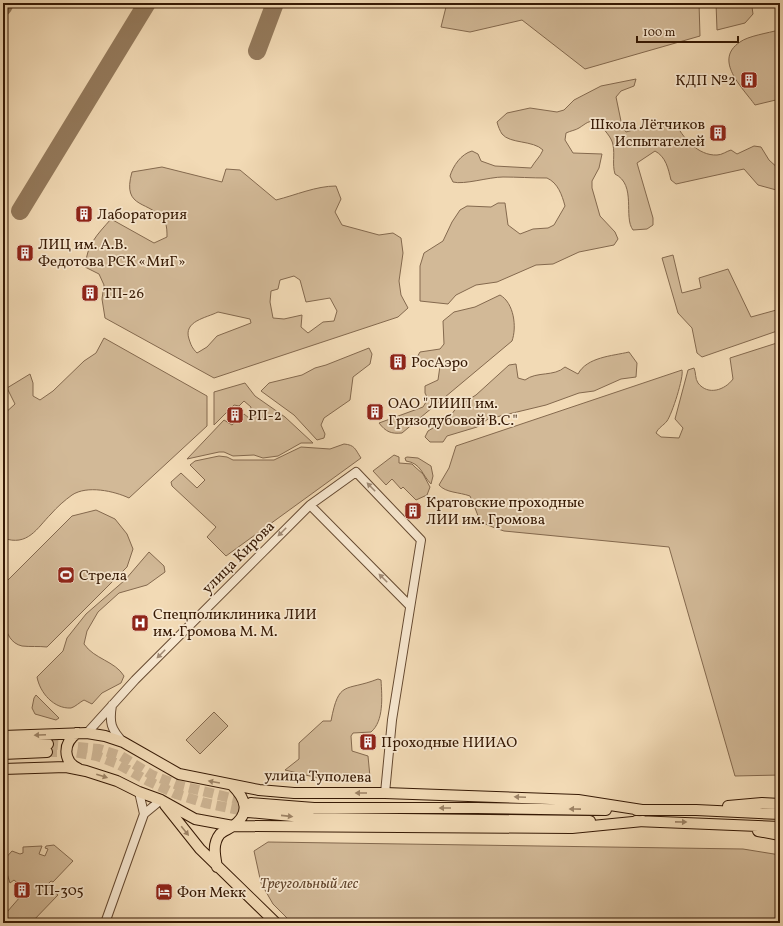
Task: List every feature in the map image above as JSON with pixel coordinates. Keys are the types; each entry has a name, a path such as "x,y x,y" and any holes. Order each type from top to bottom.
{"main road":[{"name":"улица Туполева","path":"3,736 82,733 123,742 161,763 172,771 189,778 259,790 294,793 385,793 578,800 642,810"},
{"path":"82,733 70,738 66,746 66,754 69,761 74,766 86,771"},
{"path":"3,746 48,748 3,754"},
{"path":"3,769 66,767 86,771"},
{"name":"улица Туполева","path":"86,771 117,781 161,800 195,819 233,826 572,828 643,821"},
{"path":"217,867 214,851 220,834 241,820 245,806 240,793 232,785"},
{"path":"161,800 200,849 276,923"},
{"name":"улица Туполева","path":"696,810 762,803 780,804"},
{"name":"улица Туполева","path":"780,814 696,810 249,807 313,818 643,821 719,823 780,827"},
{"name":"улица Туполева","path":"719,823 780,835"}],"street":[{"name":"улица Кирова","path":"82,733 310,505 356,472 422,540 410,606"},
{"path":"310,505 410,606 392,720 385,793"},
{"path":"112,704 110,720 114,732 123,742"},
{"path":"136,790 144,814"},
{"path":"105,923 144,814 161,800"}],"green space":[{"path":"458,3 699,3 700,36 585,69 522,20 470,32 441,27 446,7"},
{"path":"716,3 750,3 753,14 745,23 717,30"},
{"path":"779,30 780,99 755,105 732,74 729,65 729,57 732,49 740,42 753,36"},
{"path":"636,79 634,86 621,91 616,97 622,126 626,132 654,124 675,122 686,139 697,149 703,152 719,155 731,150 737,154 754,146 761,147 769,160 780,170 780,191 758,185 744,169 676,184 671,180 668,167 662,156 655,151 637,163 653,218 653,225 647,229 633,230 630,224 628,193 626,186 622,179 615,174 614,149 612,142 598,122 595,121 586,123 578,129 566,133 565,140 573,153 602,154 599,168 592,181 592,188 600,216 615,232 618,239 614,245 579,252 553,264 536,265 497,282 476,285 456,295 448,304 420,301 420,266 424,253 443,241 452,222 460,210 467,206 491,207 498,203 505,203 508,225 520,234 533,229 548,228 554,225 565,206 557,186 547,178 503,177 458,183 453,182 450,176 455,164 464,155 472,151 478,154 481,161 495,166 531,168 543,150 534,145 510,139 502,134 497,122 507,113 530,108 557,112 564,110 574,100 601,86"},
{"path":"162,167 222,182 226,169 240,170 276,200 314,189 336,186 341,199 335,212 342,225 379,235 393,233 401,238 403,253 399,281 401,295 408,308 398,317 214,378 105,318 102,299 104,285 99,274 85,267 90,246 97,235 111,219 154,243 167,237 166,224 159,215 134,199 131,193 130,184 132,172","holes":["294,276 300,280 306,302 330,298 337,311 334,321 323,322 308,333 301,327 302,315 284,319 273,318 270,302 271,291 278,289 280,280","218,312 250,319 251,323 217,336 207,347 197,353 189,339 189,328 192,324 202,318"]},
{"path":"673,255 682,293 701,288 699,278 728,269 751,317 780,309 780,330 702,357 697,353 692,328 678,313 662,258"},
{"path":"500,295 505,299 513,316 514,329 512,341 402,433 392,433 384,428 379,423 423,407 428,399 425,393 425,386 438,380 440,366 434,363 419,365 416,359 420,352 440,349 444,344 443,321 454,312 475,307"},
{"path":"104,338 207,396 207,426 129,498 116,493 100,490 85,490 78,492 72,495 53,511 31,535 19,540 3,538 3,415 15,404 7,388 30,374 33,383 33,396 40,400 53,391 84,361 96,353"},
{"path":"780,342 780,775 735,776 669,547 504,531 488,525 480,520 470,496 445,490 439,485 449,468 456,446 682,370 677,396 672,411 667,421 658,429 656,433 661,437 679,438 683,428 675,419 688,370 694,368 697,381 702,387 711,390 721,389 733,379 730,358"},
{"path":"369,348 372,354 370,364 353,377 350,400 324,418 321,425 325,434 324,438 317,440 294,415 261,391 269,383 302,375 315,368"},
{"path":"629,352 637,363 636,377 621,379 594,391 579,393 546,405 488,419 477,427 447,436 443,442 430,442 425,437 428,431 448,419 457,407 476,395 509,365 516,364 518,378 525,380 530,377 556,372 565,367 578,374 587,364 600,358"},
{"path":"245,383 255,396 285,417 313,443 301,443 278,456 263,458 254,455 233,456 224,452 219,452 187,459 224,420 232,425 244,414 249,418 251,407 244,401 239,406 234,405 214,425 214,392"},
{"path":"344,444 353,446 361,458 226,556 207,537 216,527 172,486 171,482 181,473 197,488 205,480 190,465 195,461 219,456 227,457 233,460 274,460 301,447 330,449"},
{"path":"394,455 399,457 399,463 412,464 423,474 430,487 427,495 416,500 403,487 401,489 392,479 386,485 373,471"},
{"path":"405,458 418,458 431,466 433,476 431,484 415,464 406,461"},
{"name":"Стрела","path":"96,510 115,519 127,534 133,549 127,567 47,647 22,646 15,643 6,630 4,622 3,587 6,582 72,516"},
{"path":"149,552 164,566 165,572 147,585 119,593 98,612 87,631 84,644 93,653 120,671 124,676 121,683 102,693 92,704 84,700 74,707 65,708 54,703 41,689 37,677 63,651 67,638 86,614 125,580"},
{"path":"378,679 381,680 382,694 378,722 371,732 353,733 351,736 352,751 368,756 370,777 368,780 360,777 322,779 285,770 299,759 299,743 323,721 331,721 337,699 345,689"},
{"path":"36,695 59,718 56,720 35,714 32,708"},
{"path":"214,712 228,726 200,754 186,740"},
{"name":"Треугольный лес","path":"268,842 743,849 780,855 780,923 292,923 273,904 261,883 254,851"},
{"path":"54,845 73,861 53,882 51,881 47,885 58,895 31,923 3,923 3,911 7,912 27,889 23,886 17,891 21,886 14,880 10,883 3,861 12,851 20,854 23,853 23,847 42,846 39,854 45,856 48,849 45,848 46,846"}],"taxiway":[{"path":"3,7 5,3"},
{"path":"20,211 147,3"},
{"path":"257,51 275,3"}],"tunnel":[{"path":"48,744 99,749 121,756 152,775 178,785 251,803"},
{"path":"47,752 74,752 97,756 118,764 148,781 176,794 205,803 248,812"}],"place":[{"name":"КДП №2","path":"749,80"},
{"name":"Школа Лётчиков Испытателей","path":"718,133"},
{"name":"Лаборатория","path":"84,214"},
{"name":"ЛИЦ им. А.В. Федотова РСК «МиГ»","path":"25,253"},
{"name":"ТП-26","path":"90,293"},
{"name":"РосАэро","path":"398,362"},
{"name":"ОАО \"ЛИИП им. Гризодубовой В.С.\"","path":"375,412"},
{"name":"РП-2","path":"235,415"},
{"name":"Кратовские проходные ЛИИ им. Громова","path":"413,511"},
{"name":"Стрела","path":"66,575"},
{"name":"Спецполиклиника ЛИИ им. Громова М. М.","path":"140,623"},
{"name":"Проходные НИИАО","path":"368,742"},
{"name":"ТП-305","path":"22,890"},
{"name":"Фон Мекк","path":"164,892"}]}
